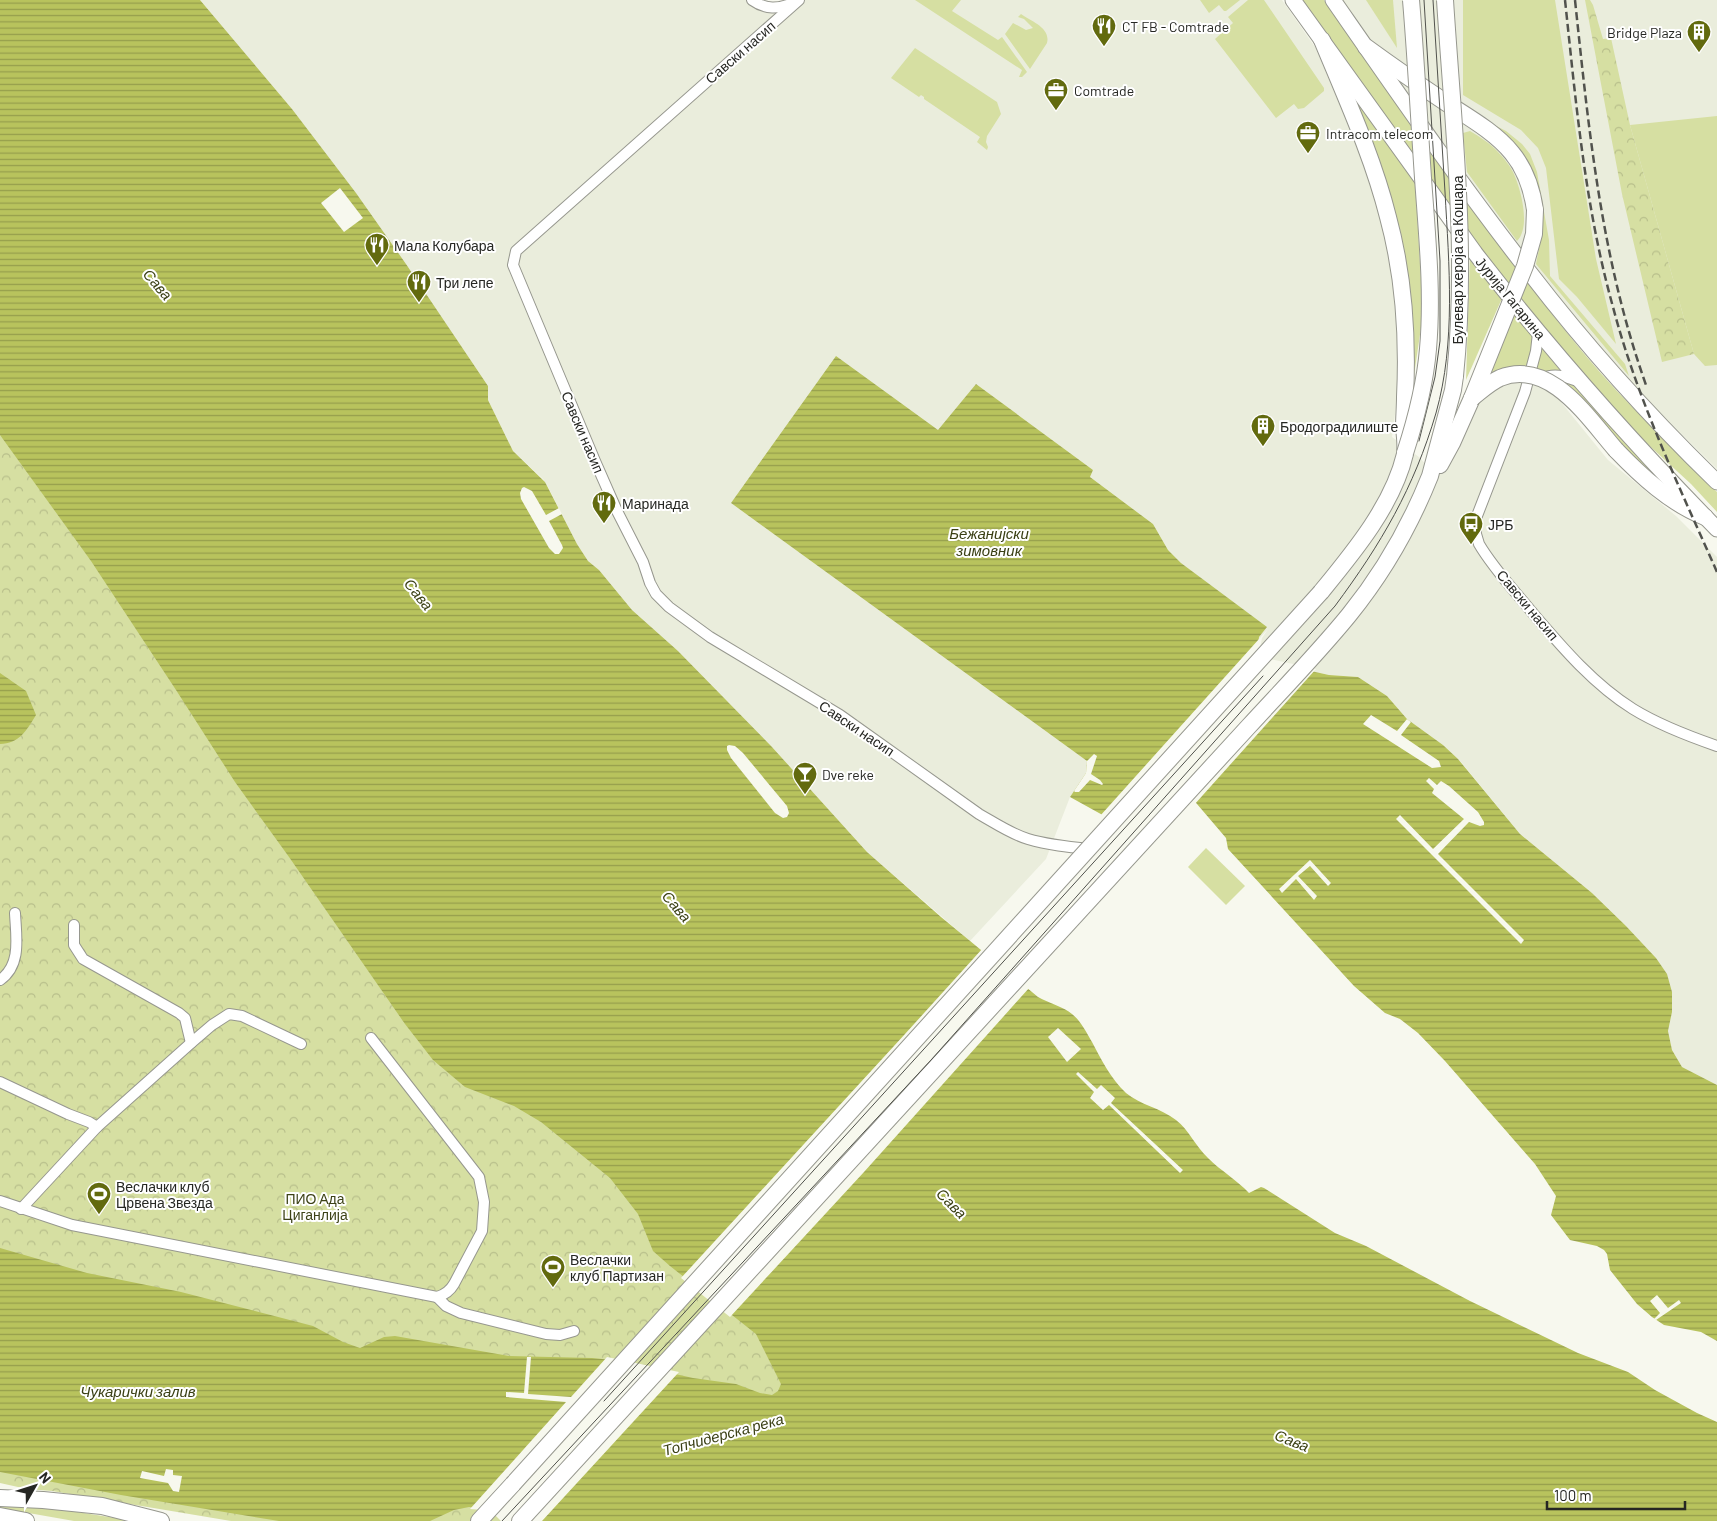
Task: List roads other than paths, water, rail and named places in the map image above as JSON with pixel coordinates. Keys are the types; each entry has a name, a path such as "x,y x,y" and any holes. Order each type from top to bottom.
{"main road":[{"name":"Јурија Гагарина","path":"1293,0 1474,254 1580,383 1717,529"},
{"path":"1333,0 1477,203 1531,274 1581,336 1635,398 1717,482"},
{"name":"Булевар хероја са Кошара","path":"479,1521 1321,592 1352,554 1382,509 1395,481 1415,423 1426,370 1429,325 1429,278 1411,0"},
{"name":"Булевар хероја са Кошара","path":"520,1521 1275,698 1349,614 1397,546 1414,515 1430,476 1453,390 1460,319 1459,206 1445,0"},
{"path":"1322,40 1374,170 1389,218 1403,295 1406,335 1405,453"},
{"path":"1366,47 1501,142 1512,153 1525,174 1532,190 1535,210 1534,234 1525,266 1452,443 1438,467 1430,476"},
{"path":"1472,398 1488,384 1505,377 1520,375 1541,379 1554,385 1571,399 1634,469 1661,492 1683,507 1705,517"},
{"path":"0,1498 102,1506 118,1516 160,1521"},
{"path":"0,1516 26,1521"}],"street":[{"name":"Савски насип","path":"752,0 767,8 783,6 799,0"},
{"name":"Савски насип","path":"799,0 516,251 513,265 617,511 643,562 656,594 669,607 710,638 840,715 979,814 1027,839 1060,846 1096,850"},
{"name":"Савски насип","path":"1538,333 1536,351 1525,392 1476,521 1476,534 1480,544 1517,594 1564,649 1618,698 1633,709 1662,724 1690,737 1717,746"},
{"path":"1525,392 1536,382 1548,376 1560,375 1580,383"},
{"path":"0,980 10,970 15,958 15,913"},
{"path":"74,925 74,945 83,959 180,1012 185,1018 191,1043"},
{"path":"22,1209 97,1127 212,1025 230,1014 242,1016 301,1044"},
{"path":"371,1038 479,1177 484,1202 482,1231 454,1284 448,1292 437,1297"},
{"path":"0,1082 97,1127"},
{"path":"0,1201 72,1226 437,1297 446,1306 461,1313 552,1334 567,1334 574,1331"}],"water":[{"path":"0,0 200,0 292,109 356,193 406,264 488,386 488,400 513,451 545,482 577,544 588,561 599,570 632,610 678,651 772,747 867,852 941,917 1038,997 1065,1009 1075,1017 1081,1023 1111,1075 1126,1093 1176,1120 1208,1158 1249,1193 1261,1187 1264,1188 1335,1233 1366,1246 1470,1301 1578,1353 1628,1372 1655,1390 1717,1422 1717,1521 505,1521 485,1508 469,1507 454,1510 430,1521 279,1521 121,1495 0,1472 0,1248 87,1273 181,1292 313,1326 343,1342 360,1348 384,1337 395,1336 509,1356 612,1360 693,1378 736,1384 760,1393 772,1395 778,1391 781,1384 756,1334 653,1251 638,1214 610,1178 541,1122 514,1106 465,1087 433,1060 405,1024 235,782 91,561 0,435"},
{"name":"Бежанијски зимовник","path":"836,356 938,430 976,384 1093,470 1090,477 1153,524 1168,550 1181,563 1267,627 1259,637 1257,653 1265,661 1329,675 1358,677 1387,696 1407,719 1443,745 1458,759 1520,834 1592,893 1656,958 1667,974 1672,992 1672,1012 1668,1031 1672,1050 1682,1067 1717,1085 1717,1341 1701,1332 1664,1325 1652,1317 1637,1304 1610,1270 1607,1254 1604,1250 1597,1246 1570,1240 1551,1215 1556,1196 1535,1164 1418,1033 1400,1019 1385,1013 1354,986 1228,849 1226,838 1188,794 1161,778 1108,818 1070,797 1086,773 1087,761 731,503"},
{"path":"0,673 26,691 36,715 22,735 12,742 0,744"}],"tram line":[{"path":"1419,441 1435,377 1440,341 1440,261 1424,0"},
{"path":"502,1521 932,1059 1335,606 1367,560 1407,491 1417,466 1436,413 1446,359 1449,331 1449,275 1433,0"},
{"path":"604,1401 1263,676"}],"railway":[{"path":"1565,0 1588,193 1603,269 1613,307 1646,409 1717,572"},
{"path":"1575,0 1592,146 1607,242 1618,290 1646,385"}],"place":[{"name":"CT FB - Comtrade","path":"1104,47"},
{"name":"Bridge Plaza","path":"1699,53"},
{"name":"Comtrade","path":"1056,111"},
{"name":"Intracom telecom","path":"1308,154"},
{"name":"Мала Колубара","path":"377,266"},
{"name":"Три лепе","path":"419,303"},
{"name":"Бродоградилиште","path":"1263,447"},
{"name":"Маринада","path":"604,524"},
{"name":"ЈРБ","path":"1471,545"},
{"name":"Dve reke","path":"805,795"},
{"name":"Веслачки клуб Црвена Звезда","path":"99,1215"},
{"name":"Веслачки клуб Партизан","path":"553,1288"}],"water label":[{"name":"Сава","path":"158,284"},
{"name":"Сава","path":"419,594"},
{"name":"Сава","path":"677,906"},
{"name":"Сава","path":"952,1203"},
{"name":"Чукарички залив","path":"138,1391"},
{"name":"Топчидерска река","path":"723,1434"},
{"name":"Сава","path":"1292,1440"}],"park label":[{"name":"ПИО Ада Циганлија","path":"315,1206"}]}
